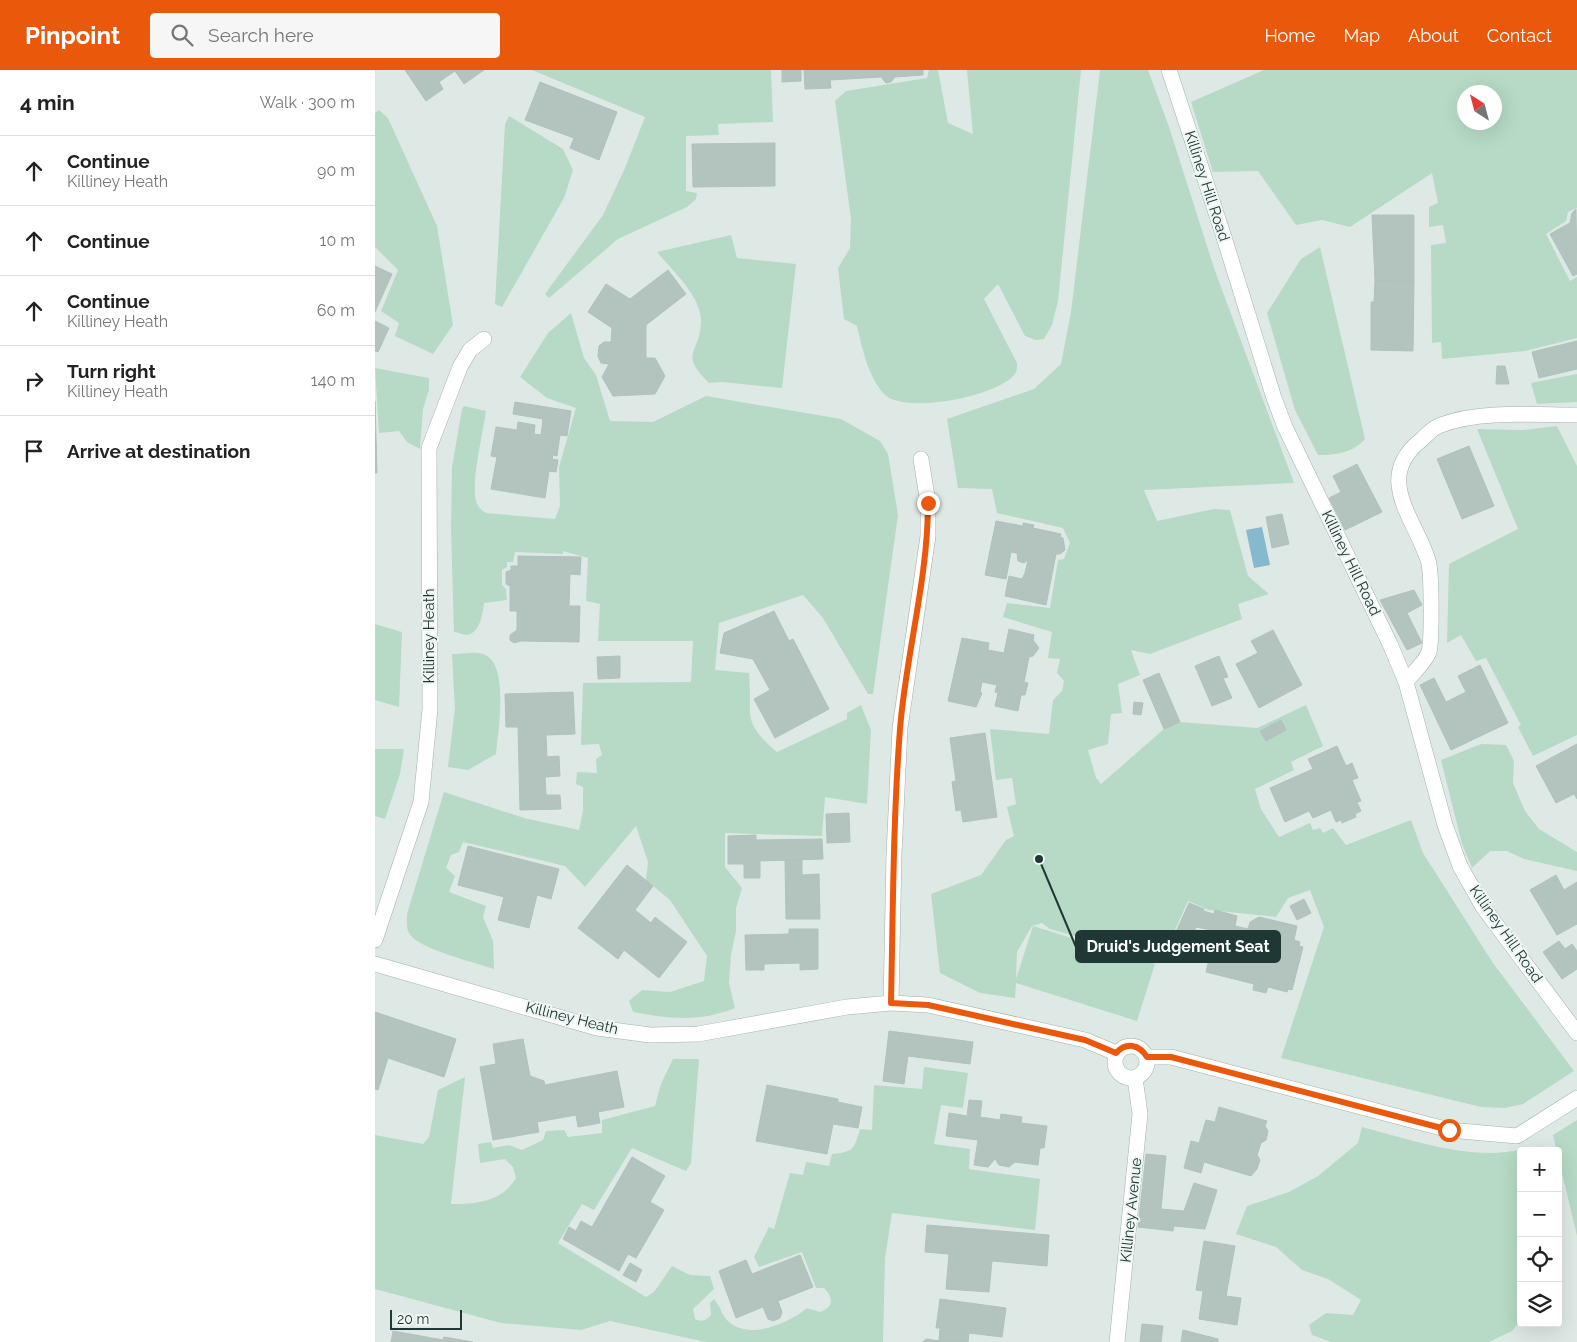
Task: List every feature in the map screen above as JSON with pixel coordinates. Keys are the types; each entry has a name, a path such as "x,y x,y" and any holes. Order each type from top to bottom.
{"street":[{"name":"Killiney Hill Road","path":"1169,70 1274,398 1285,427 1406,682 1445,825 1460,866 1483,907 1577,1033"},
{"name":"Killiney Heath","path":"375,940 421,802 430,710 429,448 460,367 470,350 484,339"},
{"path":"1406,682 1429,652 1430,611 1429,562 1409,522 1399,488 1398,469 1409,449 1439,425 1469,418 1577,415"},
{"path":"891,1003 894,854 900,728 928,536 928,503 921,459"},
{"name":"Killiney Heath","path":"375,964 597,1028 650,1035 698,1034 847,1007 891,1003 928,1005 1085,1040 1116,1053"},
{"path":"1133,1045 1139,1047 1147,1057 1143,1072 1135,1078 1122,1076 1117,1072 1114,1060 1116,1053 1121,1049 1133,1045"},
{"path":"1147,1057 1171,1057 1449,1130 1517,1136 1577,1098"},
{"name":"Killiney Avenue","path":"1117,1342 1140,1114 1135,1078"}],"green space":[{"path":"532,70 771,70 773,122 718,124 719,135 686,136 686,191 697,193 696,199 687,207 618,239 549,298 545,294 603,215 625,168 645,117"},
{"path":"929,70 938,70 948,123 973,134 967,70 1081,70 1058,301 1052,325 1044,339 1036,340 1025,336 998,284 984,299 1017,363 1015,374 1006,382 971,396 929,403 910,403 894,400 883,393 869,370 857,326 844,319 838,268 850,248 851,219 835,101 846,91 927,78"},
{"path":"1100,70 1148,70 1169,127 1215,271 1294,483 1144,490 1157,521 1214,509 1230,510 1248,576 1269,594 1238,604 1242,619 1150,654 1131,650 1140,675 1118,684 1122,713 1111,714 1108,744 1088,750 1096,778 1101,784 1164,729 1180,722 1257,728 1306,705 1323,746 1291,762 1294,770 1255,789 1261,809 1279,837 1310,823 1313,830 1320,828 1323,833 1333,828 1346,845 1411,820 1423,853 1493,963 1574,1071 1523,1104 1505,1108 1481,1107 1281,1058 1324,927 1310,890 1288,898 1276,917 1209,910 1188,901 1161,961 1050,929 1042,923 1032,926 1017,952 1016,979 1033,926 1155,964 1137,1021 1016,983 1015,998 980,993 940,973 931,894 981,875 1006,840 1014,836 1007,807 1016,804 1012,778 996,780 990,729 1049,734 1053,700 1062,691 1064,681 1057,673 1060,659 1048,658 1052,632 1003,617 1007,603 1050,608 1058,560 1064,559 1070,543 1063,528 997,513 992,489 958,488 947,419 1034,389 1061,364 1071,312"},
{"path":"1264,70 1577,70 1577,208 1568,212 1566,221 1546,234 1570,281 1577,277 1577,338 1525,351 1442,359 1441,342 1432,343 1431,245 1446,243 1443,225 1429,227 1429,207 1438,203 1432,173 1350,227 1322,220 1296,225 1258,171 1213,172 1191,102"},
{"path":"379,110 388,118 437,226 453,325 433,354 395,336 399,323 381,311 398,270 375,247 375,113"},
{"path":"509,116 563,149 573,170 564,198 502,307 495,304 505,124"},
{"path":"731,235 737,258 796,264 782,388 722,382 709,383 700,373 693,359 701,322 697,303 685,284 657,252"},
{"path":"1320,247 1365,439 1360,444 1344,452 1318,455 1295,410 1267,313 1301,259"},
{"path":"571,313 584,358 596,375 610,421 653,422 706,396 841,419 880,441 888,454 898,515 873,694 868,694 823,618 803,595 719,623 715,670 749,673 750,708 753,724 765,741 777,752 847,719 847,713 861,705 871,730 867,804 825,797 822,836 725,833 725,867 742,888 736,908 736,931 731,955 729,983 735,1008 710,1016 672,1018 633,1012 629,1001 642,990 670,992 704,981 707,956 670,900 646,880 648,862 636,826 585,887 565,866 463,842 459,852 451,855 446,868 455,876 449,892 486,906 483,917 493,941 494,969 423,945 414,939 407,929 407,914 444,792 524,818 579,830 583,811 583,787 576,784 577,772 597,773 596,759 602,755 599,744 581,745 583,683 691,682 693,641 598,641 600,604 586,601 588,558 563,551 563,554 515,552 513,562 507,562 507,567 502,570 502,585 506,589 507,600 484,603 480,622 475,631 467,635 454,632 451,530 452,467 462,409 464,406 486,411 475,482 476,501 480,508 486,513 555,519 560,506 559,467 576,408 547,398 520,377 548,333"},
{"path":"375,368 429,378 429,390 423,409 420,449 407,442 399,431 379,433"},
{"path":"1577,374 1577,402 1537,404 1531,383"},
{"path":"1557,426 1577,466 1577,735 1533,756 1518,727 1521,725 1486,658 1476,661 1461,635 1447,643 1449,564 1518,529 1477,429 1523,430"},
{"path":"375,624 402,632 399,707 375,700"},
{"path":"452,654 483,654 491,660 497,670 500,683 500,715 496,754 468,770 448,767 455,708"},
{"path":"1481,744 1506,745 1514,761 1513,783 1525,811 1539,829 1577,852 1577,871 1524,859 1507,851 1490,851 1472,868 1462,844 1441,760"},
{"path":"375,749 404,749 400,774 385,819 375,816"},
{"path":"673,1059 699,1059 691,1163 686,1171 632,1148 594,1210 582,1204 558,1243 646,1297 654,1292 672,1266 690,1275 710,1276 714,1289 693,1309 695,1319 697,1320 702,1321 711,1315 710,1303 714,1299 726,1319 734,1326 744,1329 755,1330 778,1325 807,1308 820,1312 825,1310 830,1305 830,1296 824,1288 816,1288 802,1252 759,1267 754,1257 769,1227 774,1229 790,1173 803,1175 806,1162 829,1166 832,1154 845,1152 852,1148 860,1129 872,1130 874,1085 922,1089 924,1067 968,1073 963,1108 941,1105 934,1144 970,1149 969,1169 1040,1179 1035,1230 892,1213 885,1258 883,1342 706,1342 610,1321 581,1330 501,1323 375,1289 375,1135 423,1144 429,1137 438,1090 465,1077 451,1204 488,1200 503,1192 516,1178 513,1167 505,1159 480,1163 478,1144 491,1142 493,1148 509,1145 522,1150 543,1140 546,1131 564,1130 568,1137 602,1133 602,1120 655,1106 661,1084"},
{"path":"1577,1120 1577,1236 1562,1173 1562,1147 1556,1147 1553,1135"},
{"path":"1362,1127 1423,1144 1467,1152 1488,1153 1517,1150 1517,1325 1512,1331 1489,1342 1331,1342 1312,1335 1309,1325 1326,1313 1353,1315 1361,1300 1328,1279 1302,1270 1276,1247 1236,1234 1247,1206 1289,1192 1318,1176 1358,1143"}],"water":[{"path":"1262,527 1270,565 1254,568 1246,530"}],"building":[{"path":"405,70 484,70 464,84 455,71 439,82 443,89 426,101"},
{"path":"782,70 801,70 801,81 782,82"},
{"path":"804,70 923,70 923,75 895,77 891,82 886,83 881,77 830,80 831,88 805,89"},
{"path":"540,82 617,112 599,160 570,148 574,138 525,120"},
{"path":"775,143 775,186 693,187 692,144"},
{"path":"1576,209 1577,274 1573,276 1550,234 1570,223 1572,213"},
{"path":"1372,215 1414,215 1414,282 1375,281"},
{"path":"375,266 392,274 375,312"},
{"path":"668,270 686,294 646,325 646,358 655,358 665,376 655,394 613,396 602,377 609,364 601,363 598,356 599,346 604,342 611,342 612,328 588,312 606,284 630,299"},
{"path":"1375,281 1414,282 1413,351 1371,350 1371,302 1374,302"},
{"path":"375,321 389,328 378,352 375,351"},
{"path":"1577,341 1577,369 1539,378 1532,352"},
{"path":"1497,366 1505,366 1509,384 1496,384"},
{"path":"375,401 377,473 375,473"},
{"path":"515,402 571,411 567,436 560,435 557,456 553,455 552,459 558,460 556,472 549,471 545,498 491,489 497,457 491,456 496,427 517,430 518,422 535,425 534,434 541,435 543,419 513,414"},
{"path":"1469,446 1494,506 1462,519 1437,459"},
{"path":"1357,464 1382,512 1345,530 1329,498 1341,492 1333,476"},
{"path":"1282,514 1289,544 1272,548 1266,517"},
{"path":"996,521 1023,526 1023,523 1034,525 1033,528 1061,534 1060,537 1063,538 1065,550 1060,554 1056,554 1046,605 1005,596 1009,576 1022,579 1025,573 1028,560 1024,563 1018,561 1017,553 1011,552 1006,579 985,575"},
{"path":"518,556 581,557 580,575 570,574 569,606 580,606 579,642 521,641 514,643 510,640 510,635 517,630 517,611 510,611 510,586 506,584 506,572 511,570 511,566 518,566"},
{"path":"1414,590 1422,605 1407,613 1422,643 1407,650 1380,600"},
{"path":"774,611 789,641 753,659 720,653 724,633"},
{"path":"1009,629 1034,635 1033,640 1039,648 1033,656 1029,657 1024,682 1028,683 1025,695 1021,695 1018,711 995,706 998,693 995,692 997,685 982,682 980,692 982,693 976,707 948,701 962,638 989,643 988,650 1004,653"},
{"path":"1273,630 1302,685 1259,708 1236,664 1258,653 1251,641"},
{"path":"793,639 829,709 775,738 754,699 770,690 753,659"},
{"path":"620,656 620,678 598,679 597,657"},
{"path":"1219,656 1228,677 1223,678 1232,698 1212,706 1195,666"},
{"path":"1480,665 1508,723 1451,750 1420,685 1434,678 1446,702 1466,692 1458,676"},
{"path":"1159,673 1180,722 1164,729 1143,680"},
{"path":"573,692 575,734 546,735 547,757 559,756 560,776 545,777 546,795 560,795 561,809 520,810 518,727 506,727 505,694"},
{"path":"1134,702 1143,703 1141,715 1133,714"},
{"path":"1281,720 1286,730 1266,741 1260,731"},
{"path":"985,733 997,817 963,822 961,810 956,811 952,782 956,781 950,738"},
{"path":"1577,744 1577,799 1574,794 1556,803 1536,766"},
{"path":"1337,746 1346,766 1352,763 1358,778 1352,780 1361,801 1357,802 1361,811 1355,814 1356,817 1342,823 1341,820 1336,822 1331,810 1313,818 1309,811 1285,822 1270,788 1313,769 1308,759"},
{"path":"849,813 850,842 827,843 826,814"},
{"path":"756,835 756,840 822,839 823,859 760,861 760,878 744,878 744,864 728,864 728,836"},
{"path":"468,846 559,869 551,899 537,895 529,928 498,920 504,897 458,885"},
{"path":"785,860 802,860 802,875 819,874 820,919 786,919"},
{"path":"627,865 653,886 635,910 651,923 655,917 687,942 659,978 624,950 618,959 578,928"},
{"path":"1556,875 1564,890 1577,882 1577,924 1557,935 1530,890"},
{"path":"1304,899 1311,913 1297,920 1290,906"},
{"path":"1189,903 1204,909 1203,911 1214,914 1215,910 1237,916 1235,926 1248,929 1250,922 1259,917 1297,926 1294,940 1300,942 1299,946 1303,947 1292,990 1288,989 1287,992 1268,987 1266,993 1253,990 1254,984 1206,972 1216,931 1196,927 1186,950 1171,943"},
{"path":"789,929 818,929 818,969 800,970 800,963 764,964 764,970 746,970 745,935 789,934"},
{"path":"1559,941 1565,949 1572,944 1577,951 1577,969 1562,979 1543,952"},
{"path":"375,1012 456,1039 444,1077 388,1058 378,1090 375,1089"},
{"path":"889,1031 973,1042 970,1064 908,1056 904,1084 883,1081"},
{"path":"523,1039 530,1076 544,1081 545,1085 617,1071 624,1107 598,1112 600,1123 578,1127 576,1115 537,1122 539,1132 493,1140 480,1067 496,1064 493,1044"},
{"path":"767,1085 838,1099 838,1102 862,1107 858,1128 833,1124 827,1154 756,1141"},
{"path":"969,1100 982,1101 980,1117 1000,1120 1001,1114 1022,1117 1021,1123 1047,1126 1044,1148 1040,1148 1038,1165 1015,1162 1009,1167 999,1165 995,1159 988,1167 974,1165 978,1140 946,1136 949,1113 967,1116"},
{"path":"1219,1107 1267,1121 1265,1126 1268,1131 1266,1140 1261,1143 1257,1155 1260,1160 1257,1169 1251,1176 1204,1162 1201,1173 1184,1168 1191,1141 1199,1143 1206,1120 1215,1122"},
{"path":"1146,1154 1166,1156 1161,1209 1184,1211 1194,1183 1217,1190 1205,1229 1174,1226 1173,1231 1138,1227"},
{"path":"632,1157 665,1176 650,1202 664,1210 636,1258 628,1254 619,1271 563,1239 569,1227 576,1231 581,1221 592,1227"},
{"path":"927,1225 1049,1235 1047,1266 992,1261 989,1292 946,1289 949,1254 925,1252"},
{"path":"1204,1241 1235,1246 1226,1296 1241,1298 1237,1325 1199,1319 1203,1291 1196,1290"},
{"path":"800,1255 813,1287 778,1301 782,1312 780,1318 773,1321 768,1319 763,1307 736,1318 719,1271 746,1260 752,1274"},
{"path":"630,1263 642,1270 636,1282 623,1275"},
{"path":"940,1299 1006,1308 1002,1337 969,1333 968,1342 922,1342 927,1339 939,1341 940,1328 936,1328"},
{"path":"1142,1324 1163,1326 1161,1342 1140,1342"},
{"path":"1183,1330 1218,1339 1218,1342 1181,1342"},
{"path":"393,1331 443,1340 444,1337 473,1342 391,1342"}],"place":[{"name":"Druid's Judgement Seat","path":"1039,859"}],"route":[{"path":"928,503 928,536 900,728 894,854 891,1003 928,1005 1085,1040 1116,1053 1126,1046 1133,1045 1139,1047 1147,1057 1171,1057 1449,1130"}]}
